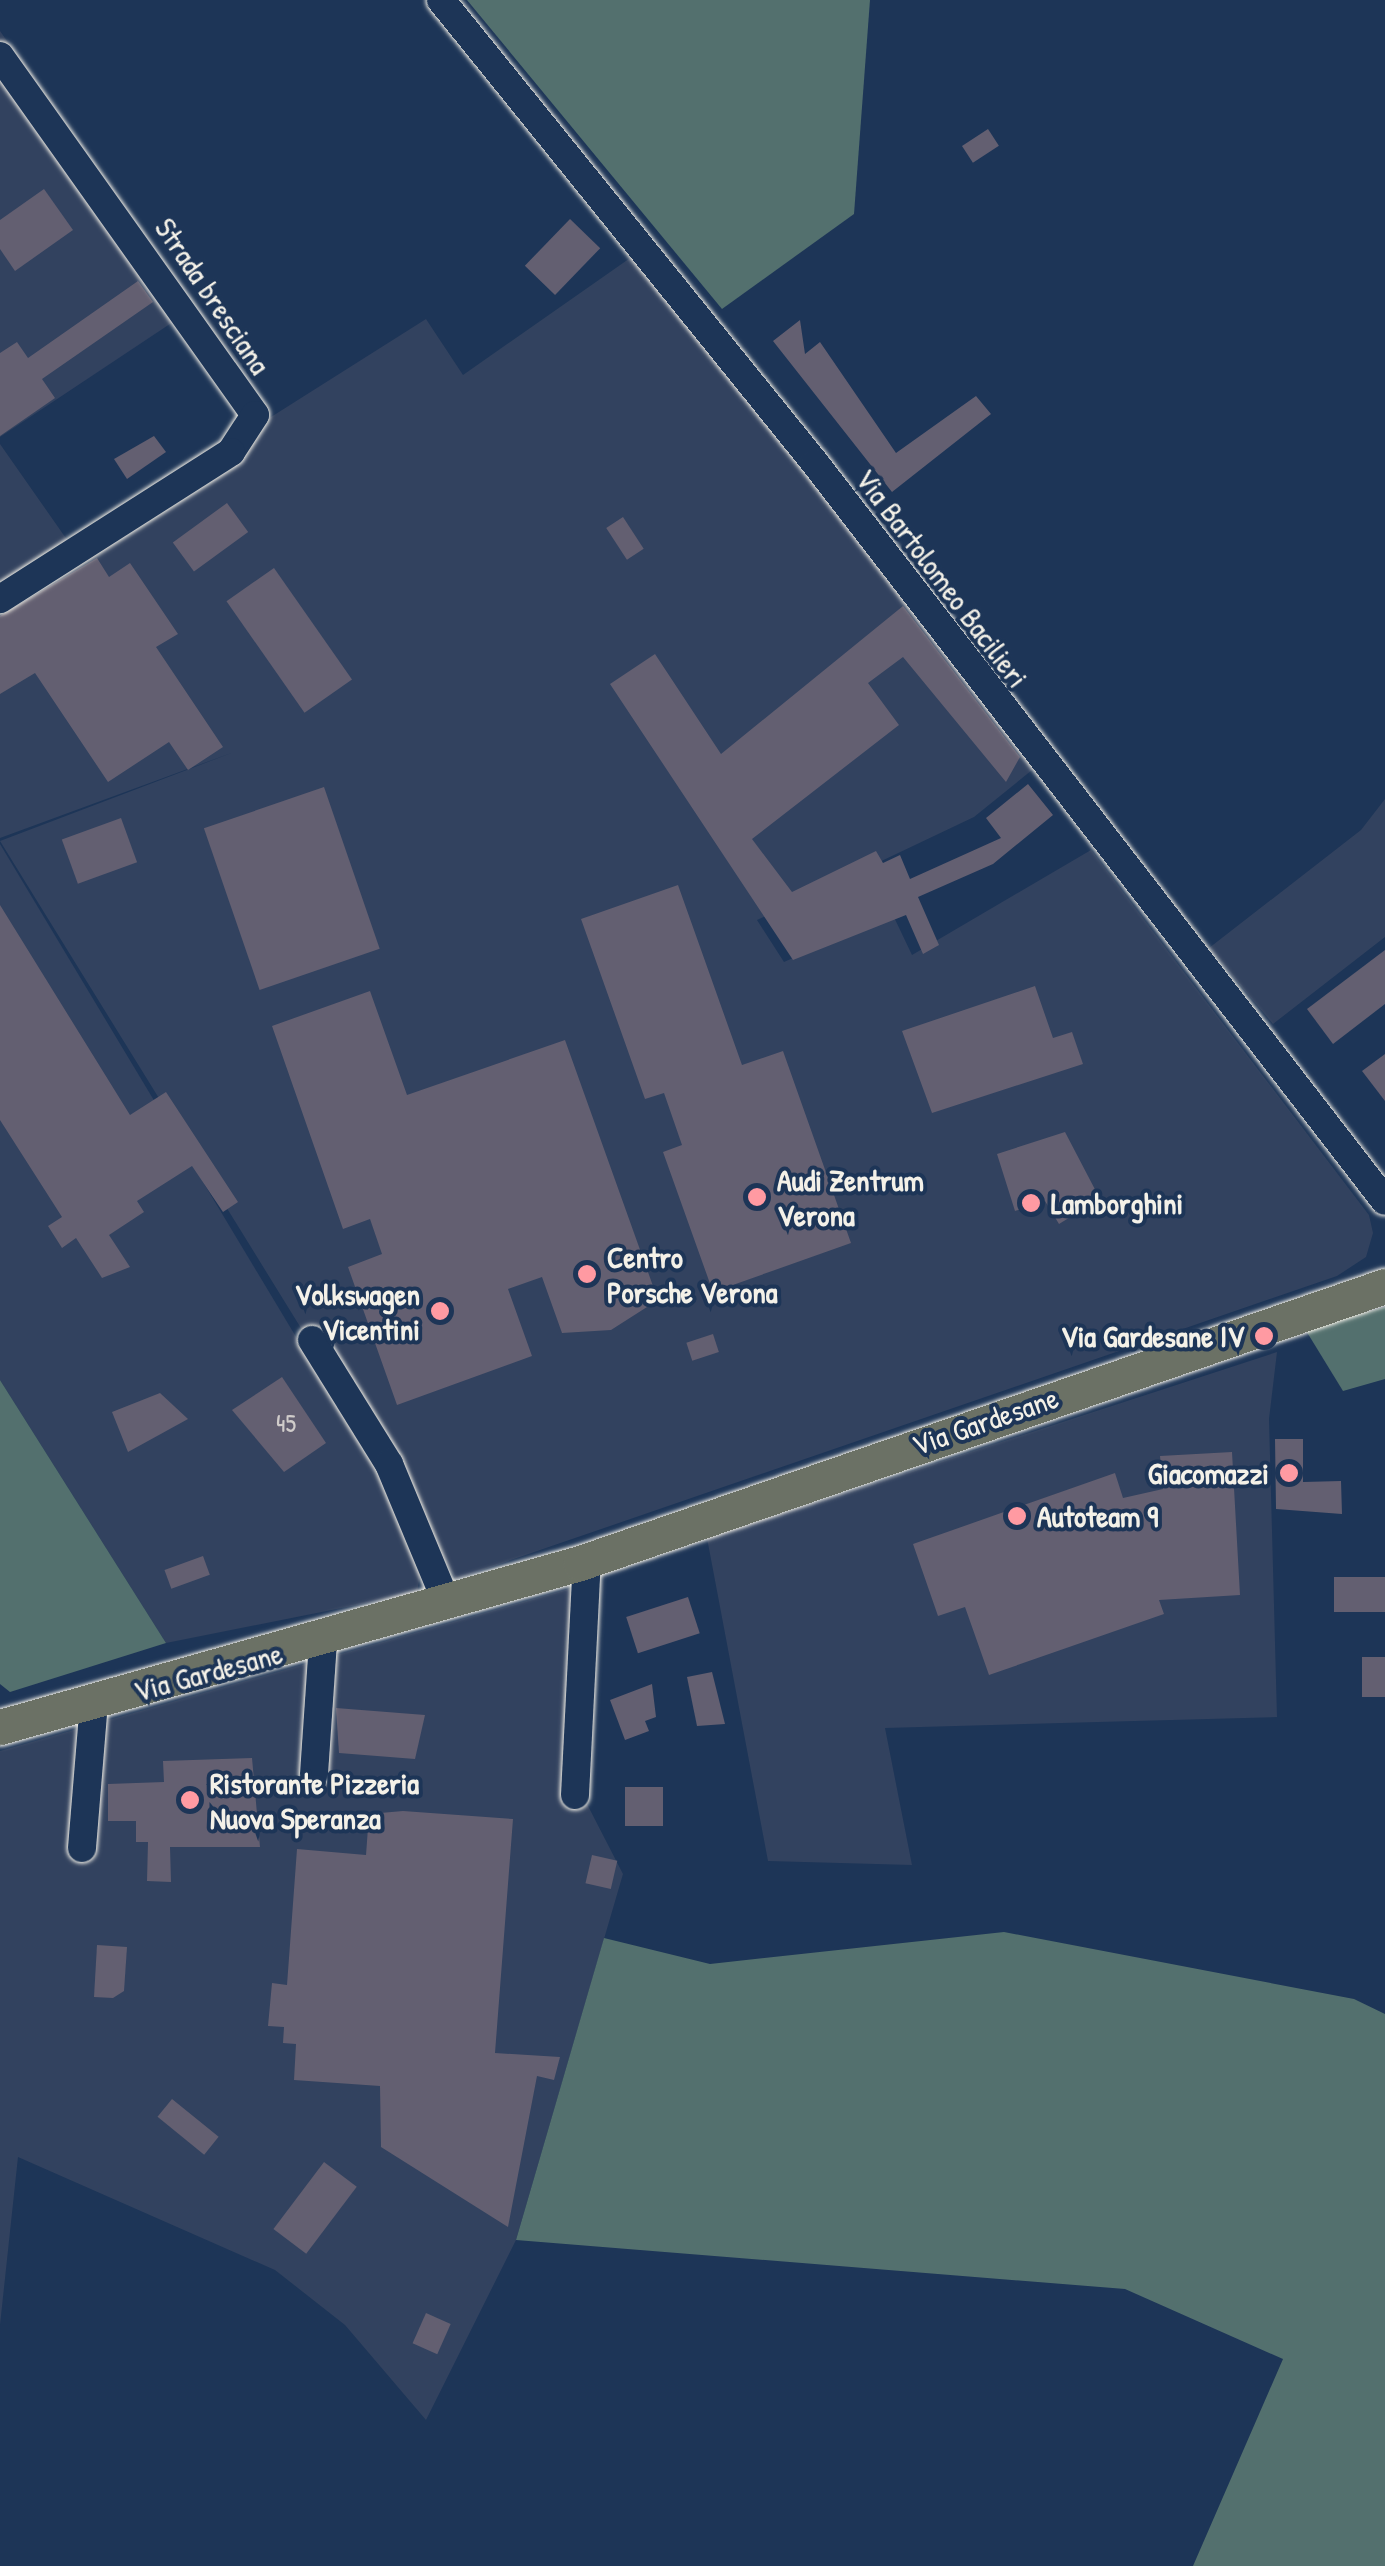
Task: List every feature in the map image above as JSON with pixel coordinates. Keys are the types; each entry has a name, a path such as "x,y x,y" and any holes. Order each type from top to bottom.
{"main road":[{"name":"Via Gardesane","path":"0,1727 322,1642 587,1560 1385,1286"}],"street":[{"name":"Via Bartolomeo Bacilieri","path":"441,0 815,463 1385,1201"},
{"name":"Strada bresciana","path":"0,56 254,415 231,452 0,599"},
{"path":"312,1340 389,1464 447,1602"},
{"path":"574,1795 587,1560"},
{"name":"Via Gardesane","path":"314,1774 322,1642"},
{"name":"Via Gardesane","path":"82,1848 94,1702"}],"shaded area":[{"path":"0,31 194,308 0,437"},
{"path":"633,256 1037,766 974,817 757,920 784,962 892,913 912,955 1091,850 1369,1215 1373,1233 1366,1257 1337,1276 456,1579 0,841 234,752 0,838 0,444 70,544 426,319 463,375"},
{"path":"1385,799 1385,937 1273,1024 1209,948 1361,830"},
{"path":"0,844 388,1490 420,1574 417,1593 166,1643 0,1380"},
{"path":"1277,1352 1269,1419 1277,1717 885,1728 912,1865 768,1861 707,1538"},
{"path":"597,1581 587,1804 623,1874 516,2240 426,2420 345,2325 275,2270 18,2157 0,2325 0,1751"}],"green space":[{"path":"467,0 870,0 854,214 722,309"},
{"path":"1385,1307 1385,1379 1343,1391 1305,1329"},
{"path":"0,1380 166,1643 10,1692 0,1684"},
{"path":"1004,1932 1354,1999 1385,2014 1385,2566 1193,2566 1283,2359 1125,2289 516,2240 604,1938 710,1964"}],"building":[{"path":"988,129 999,146 973,163 962,146"},
{"path":"44,189 73,230 15,271 0,249 0,220"},
{"path":"570,219 600,248 555,295 525,266"},
{"path":"138,281 153,302 42,379 55,398 0,436 0,353 17,342 28,358"},
{"path":"800,320 805,354 820,342 896,453 976,396 991,414 892,492 773,341"},
{"path":"154,436 166,452 127,479 114,459"},
{"path":"227,503 248,532 194,572 173,542"},
{"path":"623,517 644,549 627,560 606,528"},
{"path":"97,558 109,577 130,563 178,634 156,647 223,747 188,770 169,742 108,782 35,673 0,694 0,616"},
{"path":"274,568 352,679 304,713 226,601"},
{"path":"903,606 1020,757 1006,782 903,657 868,683 899,725 752,839 792,892 876,851 883,863 900,855 910,879 1001,838 986,818 1028,784 1053,815 993,864 918,897 939,945 923,954 906,915 793,960 610,684 655,654 721,754"},
{"path":"324,787 380,949 260,990 204,828"},
{"path":"121,818 137,862 78,884 62,840"},
{"path":"678,885 742,1065 783,1051 851,1243 713,1292 663,1152 682,1145 664,1093 645,1099 581,919"},
{"path":"0,905 130,1115 166,1092 238,1202 223,1212 192,1166 137,1201 144,1212 109,1235 130,1267 102,1278 76,1238 62,1248 48,1226 62,1217 0,1120"},
{"path":"1385,950 1385,1004 1333,1044 1307,1009"},
{"path":"1035,986 1053,1038 1072,1032 1083,1064 932,1113 902,1031"},
{"path":"370,991 407,1095 565,1040 658,1300 611,1330 562,1333 542,1277 508,1289 532,1356 397,1405 348,1267 382,1254 370,1219 343,1229 272,1026"},
{"path":"1385,1054 1385,1101 1362,1071"},
{"path":"1065,1132 1100,1199 1059,1224 1045,1201 1015,1211 997,1154"},
{"path":"713,1334 719,1352 692,1361 686,1343"},
{"path":"282,1377 326,1443 284,1472 232,1410"},
{"path":"160,1393 188,1419 128,1452 112,1412"},
{"name":"Giacomazzi","path":"1275,1439 1303,1439 1303,1482 1341,1481 1342,1514 1276,1509"},
{"path":"1232,1452 1240,1595 1159,1600 1164,1614 989,1675 965,1607 938,1616 913,1544 1115,1473 1123,1498 1163,1489 1160,1456"},
{"path":"203,1556 210,1575 171,1589 164,1570"},
{"path":"1334,1577 1385,1577 1385,1612 1334,1612"},
{"path":"688,1597 700,1633 638,1653 626,1617"},
{"path":"1362,1657 1385,1657 1385,1697 1362,1697"},
{"path":"712,1672 725,1724 697,1726 687,1677"},
{"path":"652,1684 656,1717 645,1721 649,1731 625,1740 610,1700"},
{"path":"336,1708 425,1715 415,1759 339,1753"},
{"path":"252,1758 260,1847 170,1847 171,1882 147,1881 148,1842 136,1842 136,1821 108,1821 108,1784 164,1782 163,1761"},
{"path":"625,1787 663,1787 663,1826 625,1826"},
{"path":"403,1811 513,1819 495,2053 560,2057 554,2080 537,2076 508,2227 381,2147 380,2086 294,2080 296,2044 283,2043 284,2027 268,2026 272,1983 287,1985 297,1849 366,1855 369,1814"},
{"path":"592,1855 617,1861 611,1889 585,1883"},
{"path":"97,1945 127,1947 124,1991 113,1998 94,1997"},
{"path":"172,2099 219,2137 204,2155 158,2117"},
{"path":"324,2162 357,2187 306,2254 273,2229"},
{"path":"426,2313 451,2324 437,2354 413,2343"}],"place":[{"name":"Audi Zentrum Verona","path":"757,1197"},
{"name":"Lamborghini","path":"1031,1203"},
{"name":"Centro Porsche Verona","path":"587,1274"},
{"name":"Volkswagen Vicentini","path":"440,1311"},
{"name":"Via Gardesane IV","path":"1264,1336"},
{"name":"Giacomazzi","path":"1289,1473"},
{"name":"Autoteam 9","path":"1017,1516"},
{"name":"Ristorante Pizzeria Nuova Speranza","path":"190,1800"}]}
